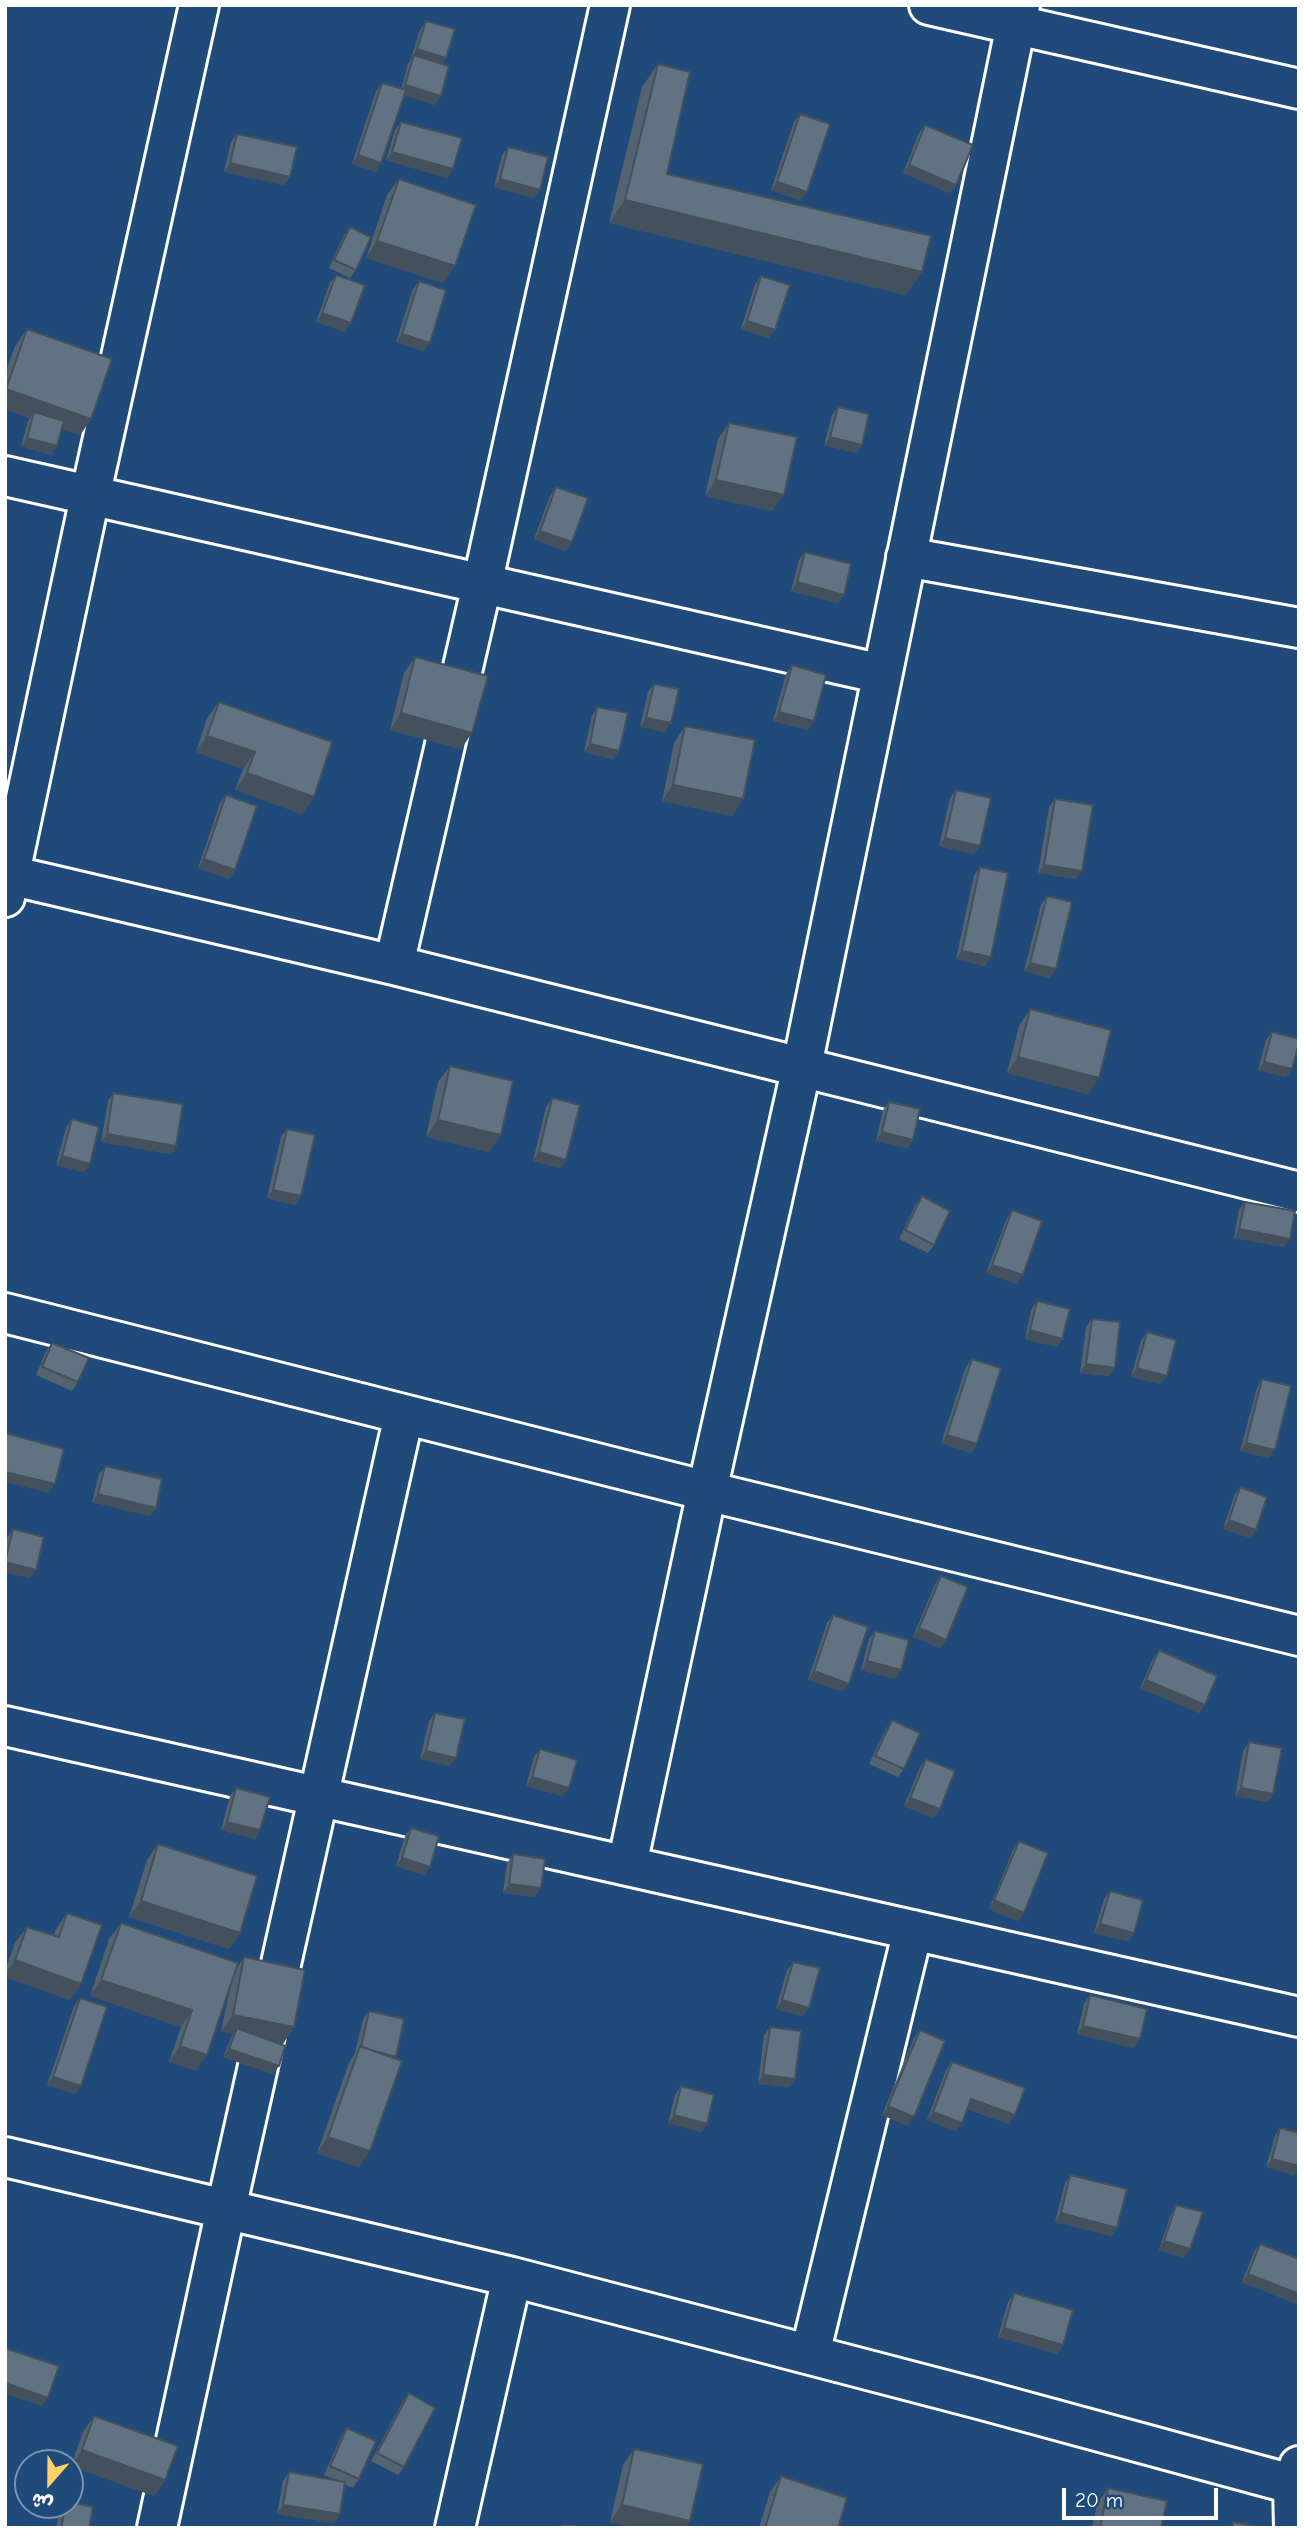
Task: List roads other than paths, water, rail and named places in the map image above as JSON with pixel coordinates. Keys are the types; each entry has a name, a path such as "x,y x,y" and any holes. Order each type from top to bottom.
{"street":[{"path":"200,5 7,882 394,965 1299,1192"},
{"path":"394,965 482,585 610,5"},
{"path":"929,5 1017,16 1299,89"},
{"path":"627,1865 802,1066 1017,16"},
{"path":"5,476 882,674"},
{"path":"906,557 1299,628"},
{"path":"5,1313 707,1491 1299,1636"},
{"path":"158,2528 226,2209 404,1415"},
{"path":"5,1726 1299,2017"},
{"path":"810,2354 913,1930"},
{"path":"5,2157 512,2277 1297,2479 1294,2528"},
{"path":"455,2528 512,2277"}]}
